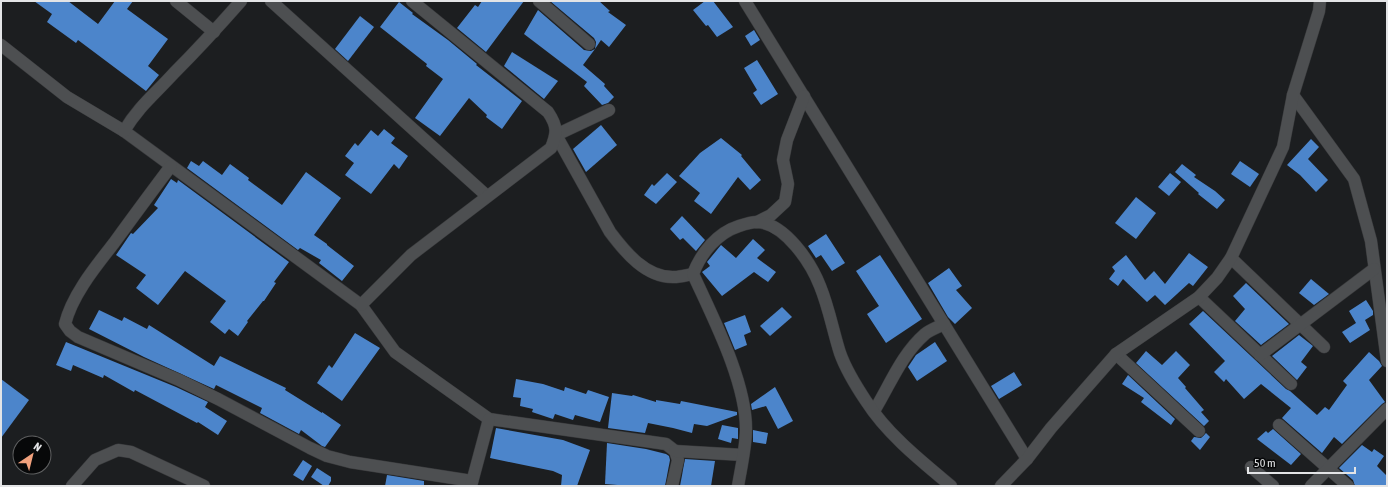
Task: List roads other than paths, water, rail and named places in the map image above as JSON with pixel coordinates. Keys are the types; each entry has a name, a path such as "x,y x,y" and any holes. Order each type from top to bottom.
{"street":[{"path":"176,1 214,32"},
{"path":"124,131 135,114 147,100 214,32 241,1"},
{"path":"271,1 487,196"},
{"path":"412,1 548,112 555,122 556,135 610,232 621,247 635,261 646,269 659,275 673,277 693,274"},
{"path":"539,1 589,44"},
{"path":"745,1 1027,459"},
{"path":"1001,486 1027,459 1051,428 1116,354 1199,297 1217,278 1231,258 1283,147 1293,95 1319,11 1320,1"},
{"path":"1,45 67,97 124,131 361,305 395,352 489,419 666,444 675,451 678,460 672,486"},
{"path":"1293,95 1354,179 1371,240 1387,361"},
{"path":"738,486 746,430 745,406 737,379 723,342 693,274 702,256 719,237 728,230 757,222 772,215 785,202 788,184 783,160 787,140 804,96"},
{"path":"361,305 411,254 550,148 556,135 609,110"},
{"path":"172,166 93,270 67,317 65,324 70,331 78,337 179,380 328,456 350,462 472,483 489,419"},
{"path":"757,222 780,231 791,241 805,258 820,286 846,369 867,402 892,433 920,461 951,486"},
{"path":"1231,258 1324,347"},
{"path":"1260,355 1374,269"},
{"path":"1199,297 1291,384"},
{"path":"874,411 897,369 911,349 926,334 944,324"},
{"path":"1116,354 1199,431"},
{"path":"1310,486 1387,409"},
{"path":"1279,425 1348,486"},
{"path":"72,486 95,460 118,450 131,452 204,486"},
{"path":"675,451 743,454"},
{"path":"1251,467 1273,486"}]}
